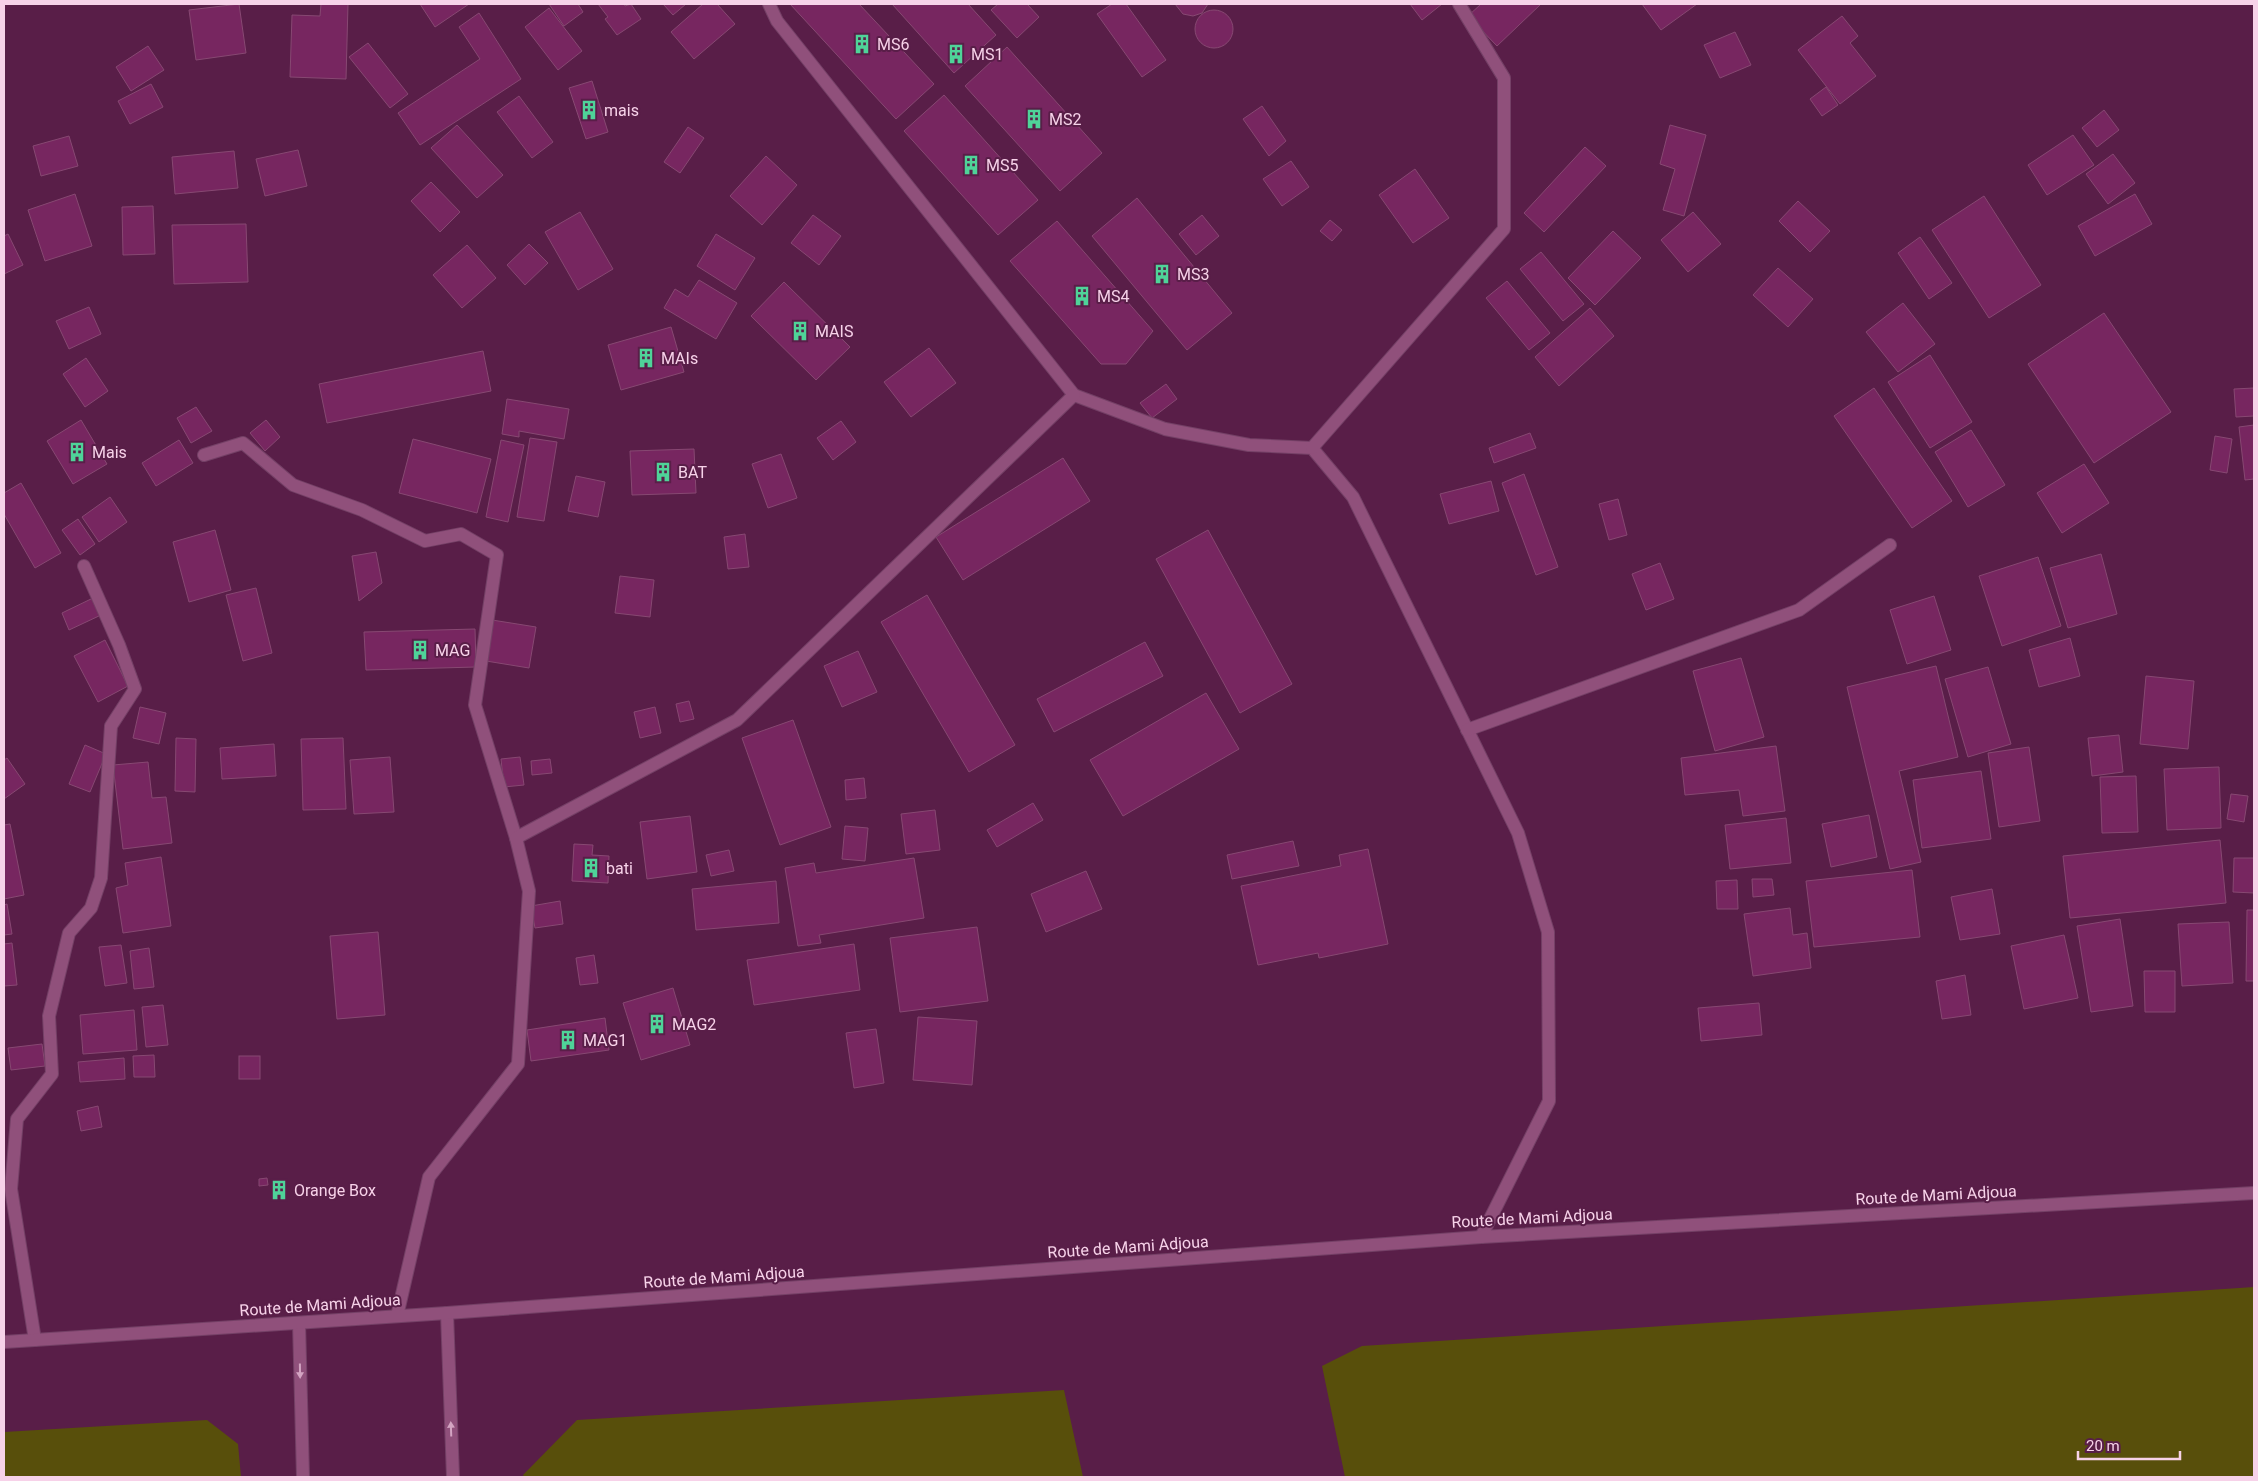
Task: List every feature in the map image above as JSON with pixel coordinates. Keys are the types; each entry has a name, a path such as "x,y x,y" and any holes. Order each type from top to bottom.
{"street":[{"path":"769,4 776,21 1074,395 1165,429 1249,445 1312,448 1353,497 1518,833 1548,932 1548,1101 1482,1236"},
{"path":"1312,448 1504,229 1504,78 1459,4"},
{"path":"516,838 737,720 1074,395"},
{"path":"204,455 243,443 293,485 362,510 425,541 461,534 497,554 475,705 516,838 529,891 518,1064 429,1177 397,1316"},
{"path":"1467,730 1799,610 1890,545"},
{"path":"35,1340 11,1189 17,1119 52,1074 49,1016 69,933 91,908 101,878 111,726 135,689 119,645 84,566"},
{"name":"Route de Mami Adjoua","path":"4,1342 447,1313 1482,1236 2254,1193"},
{"path":"447,1313 453,1477"},
{"path":"299,1322 303,1477"}],"shaded area":[{"path":"2254,1287 2254,1477 1345,1477 1322,1366 1362,1346"},
{"path":"1064,1390 1083,1477 524,1477 523,1475 577,1420"},
{"path":"207,1420 238,1444 241,1477 4,1477 4,1432"}],"building":[{"path":"239,4 246,53 196,60 189,10"},
{"path":"321,4 348,4 346,79 290,77 292,15 320,16"},
{"path":"420,4 469,4 435,27"},
{"path":"549,4 578,4 583,12 564,26"},
{"path":"598,4 624,4 625,6 631,4 641,19 617,35 605,19 608,17"},
{"path":"663,4 686,4 673,15"},
{"path":"703,4 717,4 735,24 694,59 671,32"},
{"name":"MS6","path":"790,4 859,4 934,84 896,119"},
{"name":"MS1","path":"892,4 968,4 996,35 954,73"},
{"path":"998,4 1027,4 1039,17 1017,38 991,10"},
{"path":"1112,4 1126,4 1166,60 1142,77 1097,14"},
{"path":"1175,4 1208,4 1202,13 1193,16 1183,14"},
{"path":"1410,4 1442,4 1422,20"},
{"path":"1481,4 1541,4 1497,46 1468,16"},
{"path":"1642,4 1697,4 1661,30"},
{"path":"549,8 582,51 558,70 525,27"},
{"path":"1214,10 1227,16 1233,29 1227,42 1214,48 1201,42 1195,29 1201,16"},
{"path":"479,13 521,79 420,145 398,113 480,59 459,27"},
{"path":"1842,16 1858,36 1850,43 1876,76 1840,104 1798,50"},
{"path":"1735,32 1751,65 1720,78 1704,45"},
{"path":"368,43 408,94 390,108 349,57"},
{"path":"148,46 164,70 131,91 116,67"},
{"name":"MS2","path":"1007,47 1102,153 1060,191 965,86"},
{"name":"mais","path":"592,81 608,132 586,139 569,88"},
{"path":"151,84 163,107 130,124 118,101"},
{"path":"1826,87 1838,105 1822,116 1810,99"},
{"name":"MS5","path":"944,95 1038,200 998,235 904,131"},
{"path":"519,96 553,142 532,158 497,112"},
{"path":"1262,106 1286,141 1269,156 1243,119"},
{"path":"2104,110 2119,130 2097,147 2082,128"},
{"path":"457,125 503,175 477,198 431,148"},
{"path":"1670,125 1706,135 1684,216 1663,210 1675,169 1660,164"},
{"path":"688,127 704,138 680,173 664,162"},
{"path":"2073,135 2094,165 2047,195 2028,165"},
{"path":"69,136 78,166 41,176 33,146"},
{"path":"1585,147 1606,166 1544,232 1524,213"},
{"path":"298,150 307,186 265,196 256,159"},
{"path":"234,151 238,188 175,194 172,157"},
{"path":"2113,154 2135,183 2108,204 2086,174"},
{"path":"766,156 797,185 762,225 730,196"},
{"path":"1291,161 1309,187 1282,206 1263,179"},
{"path":"1415,169 1449,218 1413,243 1379,195"},
{"path":"431,182 460,212 440,232 411,201"},
{"path":"75,194 92,246 45,261 28,210"},
{"path":"2135,194 2152,224 2095,256 2078,226"},
{"path":"1984,196 2041,285 1989,318 1932,230"},
{"name":"MS3","path":"1137,198 1232,313 1187,350 1092,236"},
{"path":"1798,201 1830,231 1810,252 1779,221"},
{"path":"153,206 155,254 123,255 122,207"},
{"path":"580,212 613,269 578,290 545,232"},
{"path":"1693,212 1721,244 1688,272 1661,240"},
{"path":"813,215 841,236 819,265 791,243"},
{"path":"1202,215 1219,236 1196,255 1179,234"},
{"path":"1330,220 1342,230 1332,241 1320,231"},
{"name":"MS4","path":"1057,221 1153,331 1126,364 1101,364 1010,261"},
{"path":"246,224 248,282 174,284 172,225"},
{"path":"1613,231 1641,258 1595,305 1568,278"},
{"path":"8,234 23,265 4,274 4,236"},
{"path":"716,234 755,258 735,290 697,266"},
{"path":"1920,237 1952,283 1929,299 1898,253"},
{"path":"529,244 548,263 525,285 507,265"},
{"path":"467,245 496,278 462,308 433,275"},
{"path":"1541,252 1584,304 1563,321 1520,269"},
{"path":"1778,268 1813,299 1788,327 1753,295"},
{"path":"699,280 737,303 716,339 664,308 675,289 688,297"},
{"path":"1507,281 1550,333 1529,350 1486,298"},
{"name":"MAIS","path":"784,282 850,347 816,380 751,316"},
{"path":"1903,303 1935,344 1898,372 1866,332"},
{"path":"89,307 101,334 69,349 56,321"},
{"path":"1590,308 1614,336 1559,386 1535,357"},
{"path":"2104,313 2171,412 2094,463 2028,364"},
{"name":"MAIs","path":"671,327 684,372 621,390 608,345"},
{"path":"929,348 956,383 911,417 884,382"},
{"path":"483,351 491,391 327,423 319,384"},
{"path":"1930,355 1972,422 1930,448 1888,382"},
{"path":"86,358 108,391 85,407 63,374"},
{"path":"1166,384 1177,399 1152,418 1140,403"},
{"path":"1874,388 1952,501 1912,528 1834,416"},
{"path":"2254,388 2254,416 2236,417 2234,389"},
{"path":"507,399 569,409 564,439 519,431 519,437 502,434"},
{"path":"196,407 212,431 191,443 177,418"},
{"name":"Mais","path":"81,420 107,464 73,484 47,441"},
{"path":"266,420 280,437 265,451 250,433"},
{"path":"841,421 856,442 833,460 817,438"},
{"path":"2254,425 2254,479 2245,480 2239,427"},
{"path":"1971,430 2005,485 1968,507 1935,452"},
{"path":"1530,433 1536,448 1494,463 1489,448"},
{"path":"2215,436 2232,439 2227,473 2210,470"},
{"path":"530,438 557,442 544,521 517,517"},
{"path":"413,439 491,459 477,513 399,493"},
{"path":"179,440 193,463 156,486 142,463"},
{"path":"501,440 524,445 508,522 486,517"},
{"name":"BAT","path":"694,449 696,493 632,495 630,451"},
{"path":"781,454 797,498 768,508 752,464"},
{"path":"1063,458 1090,501 963,580 936,537"},
{"path":"2084,464 2109,503 2062,533 2037,493"},
{"path":"1524,474 1558,567 1536,575 1502,483"},
{"path":"576,476 605,482 598,517 568,511"},
{"path":"1491,481 1499,511 1449,524 1440,494"},
{"path":"21,483 61,553 35,568 4,514 4,493"},
{"path":"110,497 127,522 99,542 82,517"},
{"path":"1618,499 1627,535 1609,540 1599,504"},
{"path":"78,519 95,544 80,555 62,530"},
{"path":"215,530 231,590 189,602 173,542"},
{"path":"1208,530 1292,684 1240,713 1156,559"},
{"path":"745,534 749,567 728,569 724,537"},
{"path":"376,552 382,583 359,601 352,556"},
{"path":"2101,554 2117,614 2068,628 2050,568"},
{"path":"2038,557 2061,626 2002,646 1979,576"},
{"path":"1660,563 1674,599 1646,610 1632,574"},
{"path":"620,576 654,580 650,617 615,613"},
{"path":"256,588 272,653 243,661 226,595"},
{"path":"927,595 1015,745 969,772 881,622"},
{"path":"1934,596 1951,650 1907,664 1890,610"},
{"path":"93,598 101,615 69,630 62,613"},
{"path":"492,620 536,627 529,668 486,661"},
{"name":"MAG","path":"475,629 476,667 366,670 364,632"},
{"path":"2070,638 2080,676 2039,687 2029,650"},
{"path":"105,640 128,686 98,702 74,656"},
{"path":"1145,642 1163,676 1054,732 1037,699"},
{"path":"858,651 877,692 842,707 824,666"},
{"path":"1741,658 1764,737 1715,751 1693,671"},
{"path":"1936,666 1958,757 1899,771 1921,862 1890,869 1847,687"},
{"path":"1988,667 2011,744 1968,757 1945,679"},
{"path":"2146,676 2194,681 2188,749 2140,744"},
{"path":"1206,693 1239,749 1123,816 1090,760"},
{"path":"689,701 694,719 680,722 676,704"},
{"path":"140,707 166,713 159,744 133,738"},
{"path":"655,707 661,733 640,738 634,712"},
{"path":"793,720 831,827 780,845 742,738"},
{"path":"2119,735 2123,772 2092,776 2088,738"},
{"path":"176,738 196,739 195,792 175,791"},
{"path":"343,738 346,809 303,810 301,739"},
{"path":"274,744 276,776 222,779 220,748"},
{"path":"85,745 106,754 90,792 69,784"},
{"path":"1776,746 1785,811 1743,816 1739,790 1685,795 1681,758"},
{"path":"2029,747 2040,821 1999,827 1988,753"},
{"path":"390,757 394,812 354,814 350,760"},
{"path":"520,757 524,785 504,787 501,759"},
{"path":"7,758 25,784 4,799 4,760"},
{"path":"550,759 552,773 532,775 531,761"},
{"path":"148,762 152,798 166,797 172,843 123,849 113,765"},
{"path":"2219,767 2221,828 2167,830 2164,769"},
{"path":"1981,771 1991,839 1922,848 1913,780"},
{"path":"2136,776 2138,832 2102,833 2100,777"},
{"path":"864,778 866,798 846,800 845,780"},
{"path":"2231,794 2248,796 2244,822 2227,819"},
{"path":"1033,803 1043,820 997,847 987,830"},
{"path":"935,810 940,850 906,854 901,814"},
{"path":"1869,815 1877,857 1831,867 1822,824"},
{"path":"690,816 697,872 647,879 640,822"},
{"path":"1786,818 1791,863 1730,869 1725,825"},
{"path":"10,824 24,895 4,899 4,825"},
{"path":"845,826 868,828 865,861 842,859"},
{"path":"2220,840 2226,903 2070,918 2063,856"},
{"path":"1293,841 1299,866 1232,879 1227,855"},
{"name":"bati","path":"574,844 593,845 592,855 609,856 608,883 572,881"},
{"path":"1368,849 1388,944 1319,958 1318,953 1258,965 1241,886 1341,866 1339,855"},
{"path":"729,850 734,871 711,876 706,855"},
{"path":"161,857 171,926 123,933 116,888 128,885 125,863"},
{"path":"914,858 924,918 819,935 821,943 798,946 785,868 814,863 816,873"},
{"path":"2234,858 2254,858 2254,893 2233,892"},
{"path":"1912,870 1920,937 1814,947 1806,881"},
{"path":"1086,871 1102,909 1046,932 1031,894"},
{"path":"1752,879 1772,879 1774,895 1753,897"},
{"path":"1737,880 1738,909 1717,909 1716,881"},
{"path":"776,881 779,923 696,930 692,889"},
{"path":"1992,889 2000,934 1960,940 1951,897"},
{"path":"560,901 563,924 535,928 531,906"},
{"path":"7,904 12,934 4,935 4,905"},
{"path":"1790,908 1793,935 1807,933 1811,968 1753,976 1744,914"},
{"path":"2247,910 2254,910 2254,981 2246,981"},
{"path":"2120,919 2133,1006 2091,1012 2077,926"},
{"path":"2229,922 2233,983 2182,986 2178,924"},
{"path":"977,927 988,1001 900,1012 890,938"},
{"path":"378,932 385,1015 337,1019 330,936"},
{"path":"2064,935 2078,998 2024,1009 2011,946"},
{"path":"12,943 17,985 4,986 4,944"},
{"path":"854,944 860,990 754,1005 747,960"},
{"path":"121,945 127,983 105,986 99,947"},
{"path":"149,948 154,987 134,989 130,951"},
{"path":"594,955 598,983 580,985 576,958"},
{"path":"2144,971 2175,971 2175,1012 2145,1012"},
{"path":"1965,975 1971,1015 1942,1019 1936,981"},
{"name":"MAG2","path":"673,988 690,1045 641,1060 623,1003"},
{"path":"1759,1003 1762,1035 1701,1041 1698,1008"},
{"path":"163,1005 168,1045 146,1047 142,1007"},
{"path":"134,1010 137,1050 83,1054 80,1015"},
{"path":"918,1017 977,1021 972,1085 913,1080"},
{"name":"MAG1","path":"605,1018 609,1050 531,1061 527,1030"},
{"path":"876,1029 884,1083 854,1088 846,1033"},
{"path":"42,1044 45,1066 11,1070 8,1048"},
{"path":"154,1055 155,1077 134,1077 133,1056"},
{"path":"239,1056 260,1056 260,1079 239,1079"},
{"path":"124,1058 125,1079 80,1082 78,1062"},
{"path":"98,1106 102,1127 81,1131 77,1111"},
{"path":"267,1178 268,1185 259,1186 259,1179"},
{"name":"Orange Box","path":"284,1186 284,1194 275,1194 275,1187"}],"place":[{"name":"MS6","path":"862,44"},
{"name":"MS1","path":"956,54"},
{"name":"mais","path":"589,110"},
{"name":"MS2","path":"1034,119"},
{"name":"MS5","path":"971,165"},
{"name":"MS3","path":"1162,274"},
{"name":"MS4","path":"1082,296"},
{"name":"MAIS","path":"800,331"},
{"name":"MAIs","path":"646,358"},
{"name":"Mais","path":"77,452"},
{"name":"BAT","path":"663,472"},
{"name":"MAG","path":"420,650"},
{"name":"bati","path":"591,868"},
{"name":"MAG2","path":"657,1024"},
{"name":"MAG1","path":"568,1040"},
{"name":"Orange Box","path":"279,1190"}]}
